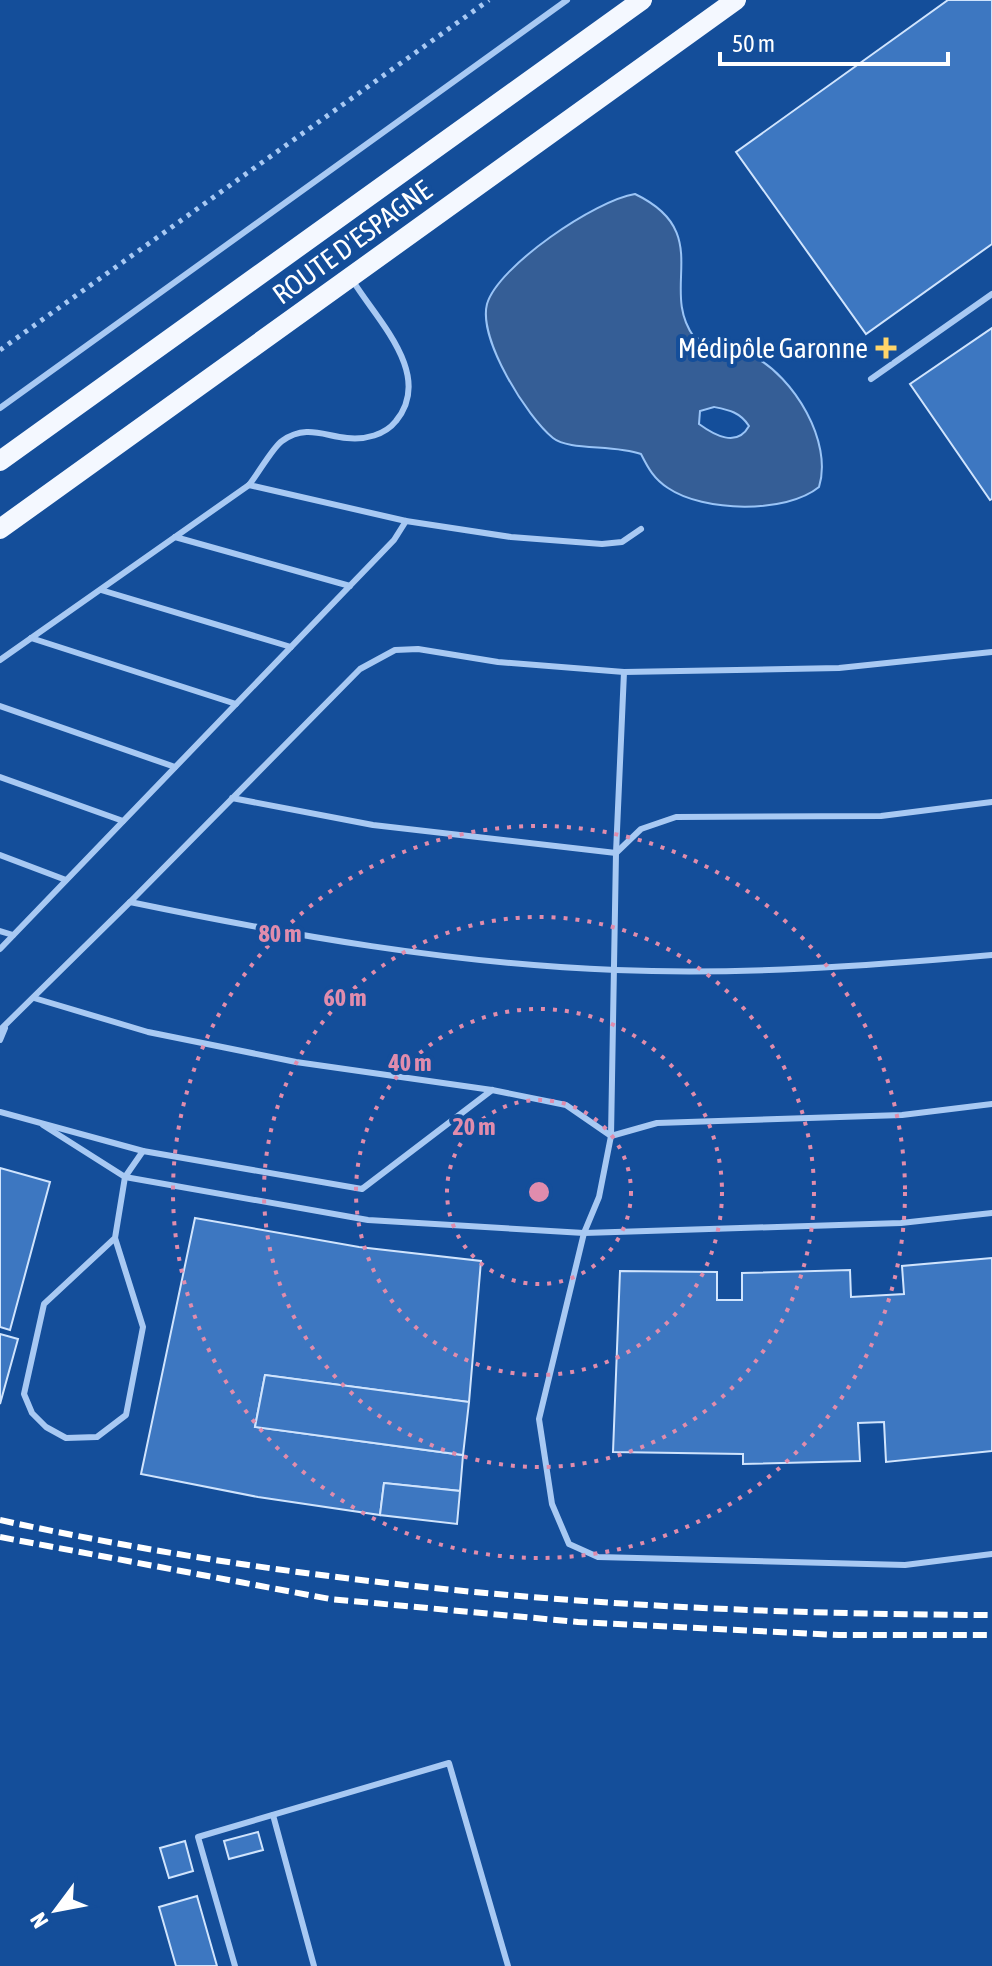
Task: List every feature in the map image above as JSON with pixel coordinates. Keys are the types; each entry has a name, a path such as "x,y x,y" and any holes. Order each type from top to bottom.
{"main road":[{"name":"ROUTE D'ESPAGNE","path":"0,461 642,0"},
{"name":"ROUTE D'ESPAGNE","path":"0,529 736,0"}],"lane":[{"path":"0,408 567,0"},
{"path":"0,660 249,485 280,441 320,431 344,438 365,438 390,429 405,410 410,387 404,358 351,278"},
{"path":"871,379 992,294"},
{"path":"249,485 406,521 511,537 602,544 622,542 641,529"},
{"path":"0,949 394,540 406,521"},
{"path":"175,537 350,586"},
{"path":"101,590 291,647"},
{"path":"31,638 236,704"},
{"path":"0,1030 360,669 395,650 418,649 498,662 624,672 839,668 992,652"},
{"path":"624,672 616,853 611,1136 599,1197 584,1233 539,1419 552,1504 569,1544 598,1557 905,1565 992,1554"},
{"path":"0,706 175,767"},
{"path":"0,777 123,821"},
{"path":"232,798 373,825 616,853"},
{"path":"616,853 641,829 676,817 881,816 992,802"},
{"path":"0,855 66,880"},
{"path":"130,902 277,933 433,953 615,970 819,970 992,955"},
{"path":"0,931 13,935"},
{"path":"34,998 148,1032 296,1062 492,1090 566,1105 611,1136"},
{"path":"0,1040 7,1025"},
{"path":"0,1112 143,1151 362,1189 492,1090"},
{"path":"611,1136 657,1123 902,1115 992,1104"},
{"path":"43,1125 125,1177 368,1220 584,1233 901,1223 992,1213"},
{"path":"115,1238 44,1304 24,1394 32,1413 46,1427 66,1438 97,1437 126,1415 143,1327 115,1238 125,1177 143,1151"},
{"path":"235,1966 198,1837 449,1763 508,1966"},
{"path":"273,1815 314,1966"}],"path":[{"path":"0,350 489,0"}],"water":[{"path":"635,194 659,209 673,226 680,243 684,318 694,337 753,356 783,379 796,395 807,412 820,450 822,469 819,487 804,496 766,506 702,502 663,485 641,454 570,445 553,438 518,396 490,337 487,304 495,289 528,254 574,221","holes":["714,407 734,412 749,426 744,433 732,438 711,432 699,424 700,411"]}],"building":[{"path":"948,0 992,0 992,244 866,334 736,152"},
{"path":"992,328 992,499 990,500 910,384"},
{"path":"0,1168 50,1182 10,1330 0,1327"},
{"path":"195,1218 359,1247 481,1261 469,1402 265,1375 255,1427 463,1455 460,1491 384,1483 380,1515 258,1497 141,1474"},
{"path":"992,1258 992,1451 886,1462 884,1422 858,1423 860,1461 743,1464 743,1454 613,1452 620,1271 717,1272 717,1300 742,1300 742,1273 850,1270 851,1297 904,1294 902,1266"},
{"path":"0,1334 18,1339 0,1404"},
{"path":"265,1375 469,1402 463,1455 255,1427"},
{"path":"384,1483 460,1491 457,1524 380,1515"},
{"path":"258,1832 263,1850 229,1859 224,1841"},
{"path":"185,1841 193,1871 169,1878 160,1848"},
{"path":"197,1896 217,1966 176,1966 159,1907"}],"railway":[{"path":"0,1520 246,1565 494,1594 743,1610 992,1615"},
{"path":"0,1537 330,1599 578,1622 839,1635 992,1635"}],"place":[{"name":"Médipôle Garonne","path":"886,348"}]}
